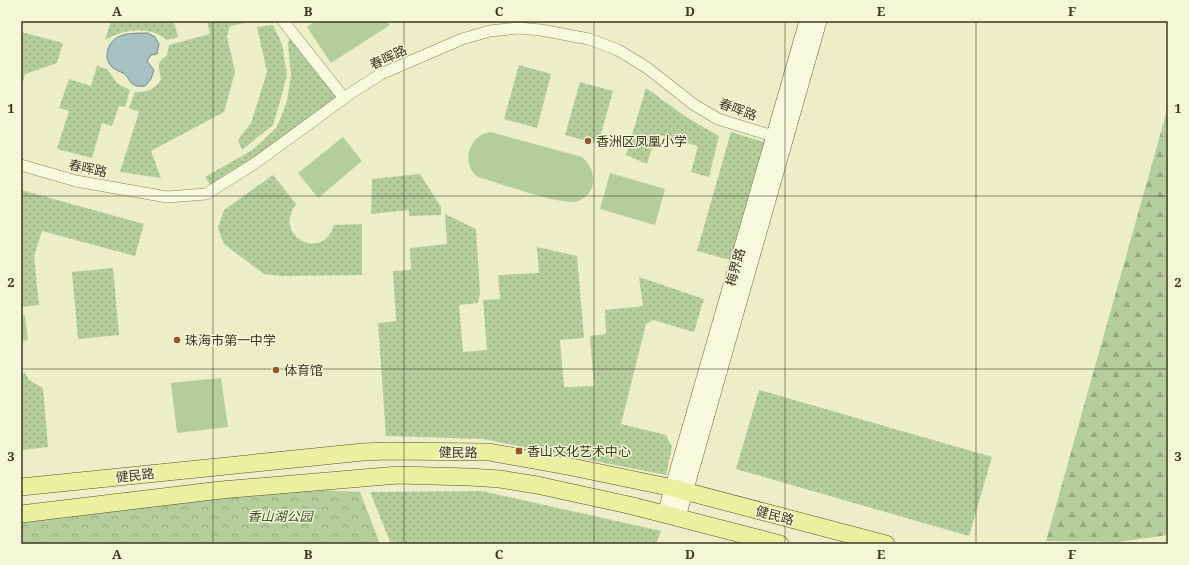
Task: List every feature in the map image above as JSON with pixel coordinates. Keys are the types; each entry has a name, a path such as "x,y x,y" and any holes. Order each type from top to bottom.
{"main road":[{"name":"梅界路","path":"679,490 773,136 807,21"},
{"path":"672,515 819,21"},
{"name":"健民路","path":"21,487 386,451 489,452 572,467 679,490 886,544"},
{"name":"健民路","path":"21,514 204,491 398,475 500,479 672,515 780,544"}],"street":[{"path":"283,21 344,98"},
{"name":"春晖路","path":"21,165 76,181 167,197 206,194 254,164 344,98 381,74 462,39 490,31 518,28 541,30 589,39 618,50 646,67 693,104 718,119 773,136"}],"green space":[{"path":"111,21 174,21 178,37 167,40 152,32 136,30 120,33 105,40"},
{"path":"207,21 253,21 230,26 227,36 235,72 224,112 151,151 161,178 120,172 139,112 129,108 135,92 150,90 161,80 159,64 160,61 167,55 169,45 210,34"},
{"path":"316,21 387,21 390,25 331,63 307,27"},
{"path":"273,25 282,44 287,75 273,125 242,150 238,140 251,123 267,72 257,27"},
{"path":"21,32 63,43 57,63 25,74 21,89"},
{"path":"290,39 337,97 255,161 211,186 205,177 254,149 277,127 287,101 291,75 288,43"},
{"path":"519,65 551,74 537,128 504,119"},
{"path":"97,66 107,69 118,84 130,90 125,107 119,106 112,126 102,123 92,158 57,149 69,111 59,108 69,79 91,86"},
{"path":"580,82 613,91 598,144 565,135"},
{"path":"646,88 686,117 719,136 709,177 691,172 698,146 656,134 647,164 626,155"},
{"path":"1168,107 1168,535 1118,542 1046,541"},
{"path":"491,132 582,157 590,167 592,174 592,186 589,192 585,197 578,201 570,202 530,193 478,177 469,165 468,158 470,150 472,144 477,138 483,134"},
{"path":"731,132 764,142 730,260 697,251"},
{"path":"343,137 362,161 318,198 298,173"},
{"path":"610,173 665,189 655,225 600,209"},
{"path":"420,174 441,207 441,215 409,216 409,210 371,214 372,179"},
{"path":"273,175 296,204 290,216 290,226 295,235 302,241 311,243 320,242 328,236 334,225 362,224 362,275 282,276 264,274 224,244 218,228 224,210"},
{"path":"21,190 144,224 135,256 42,231 34,256 39,305 21,307"},
{"path":"445,214 476,229 480,293 478,303 459,305 463,352 487,350 483,300 500,299 498,275 539,273 537,247 577,256 584,338 560,340 564,387 594,386 590,336 606,334 605,310 643,306 639,277 704,299 694,332 653,320 646,324 621,424 666,435 672,447 666,475 483,439 386,436 378,323 396,321 393,271 411,270 410,248 447,244"},
{"path":"113,268 119,335 78,339 72,272"},
{"path":"21,315 25,315 28,340 21,341"},
{"path":"21,373 25,373 29,380 43,388 48,447 22,450"},
{"path":"221,378 228,427 177,433 171,383"},
{"path":"759,390 992,457 969,536 736,469"},
{"name":"香山湖公园","path":"253,487 360,492 380,544 21,544 21,515"},
{"path":"482,491 661,531 656,544 391,544 370,492"}],"water":[{"path":"148,33 155,37 159,44 157,54 151,55 147,61 154,70 151,79 145,86 136,86 126,75 112,67 107,59 107,54 110,45 116,38 123,35"}],"place":[{"name":"香洲区凤凰小学","path":"588,141"},
{"name":"珠海市第一中学","path":"177,340"},
{"name":"体育馆","path":"276,370"},
{"name":"香山文化艺术中心","path":"519,451"}]}
